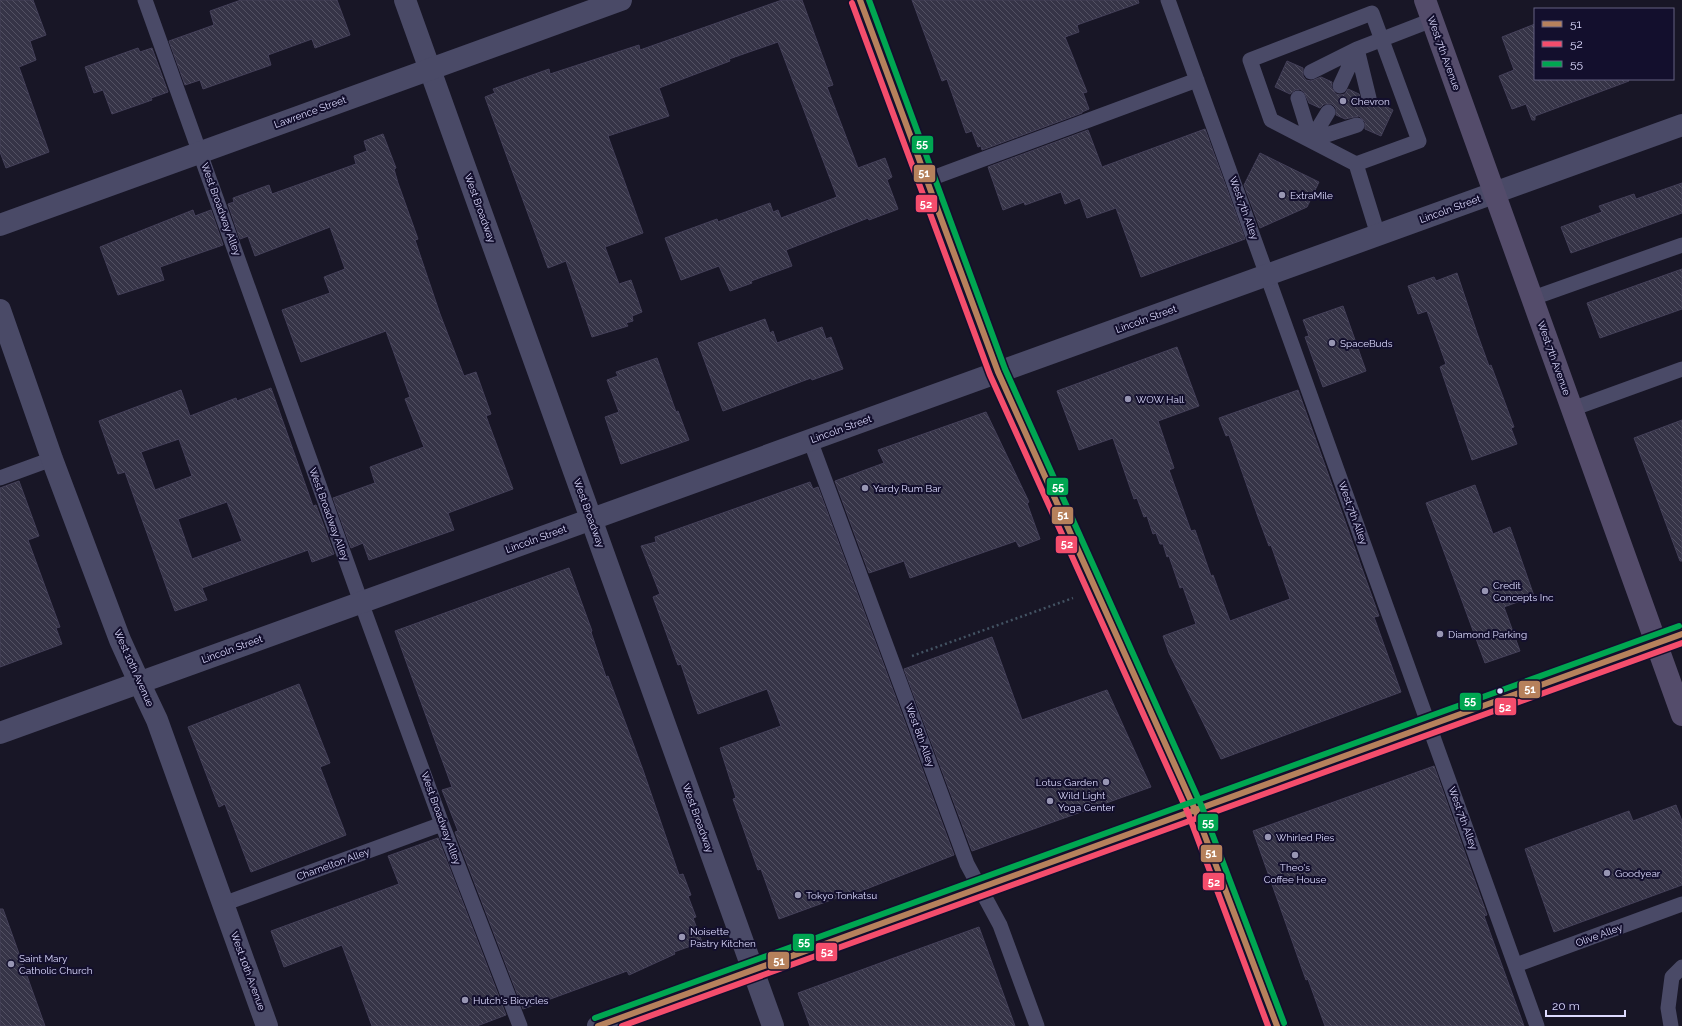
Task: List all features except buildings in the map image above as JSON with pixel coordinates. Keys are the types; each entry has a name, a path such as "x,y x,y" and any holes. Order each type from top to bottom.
{"main road":[{"name":"West 7th Avenue","path":"1425,0 1682,715"}],"street":[{"name":"West Broadway","path":"405,0 773,1026"},
{"name":"Lawrence Street","path":"0,225 620,0"},
{"path":"860,0 998,372 1195,810 1277,1026"},
{"name":"Lincoln Street","path":"0,733 1682,125"},
{"name":"West 10th Avenue","path":"0,310 52,459 120,640 157,720 268,1026"},
{"path":"598,1026 1682,634"}],"lane":[{"name":"West Broadway Alley","path":"145,0 442,824 520,1026"},
{"name":"West 7th Alley","path":"1168,0 1538,1026"},
{"path":"1356,164 1419,140 1372,13 1250,60 1271,120 1356,164 1378,235"},
{"path":"1311,72 1357,49 1432,20"},
{"path":"1340,86 1357,49"},
{"path":"1357,49 1369,98"},
{"path":"927,180 1197,80"},
{"path":"1298,98 1311,140"},
{"path":"1311,140 1328,112"},
{"path":"1311,140 1357,125"},
{"path":"1533,298 1682,245"},
{"path":"1572,409 1682,369"},
{"name":"West 8th Alley","path":"810,440 967,864 979,889 1000,925 1037,1026"},
{"path":"0,478 52,459"},
{"name":"Charnelton Alley","path":"224,904 442,824"},
{"name":"Olive Alley","path":"1516,965 1682,904"},
{"path":"1672,1026 1668,1008 1672,977 1682,967"}],"path":[{"path":"893,663 1075,598"}],"transit line":[{"name":"51","path":"860,0 998,372 1195,810 1277,1026"},
{"name":"55","path":"869,0 1005,369 1202,807 1284,1023"},
{"name":"52","path":"852,3 990,375 1188,813 1268,1026"},
{"name":"55","path":"595,1018 1679,626"},
{"name":"51","path":"598,1026 1682,634"},
{"name":"52","path":"622,1026 1682,643"}],"place":[{"name":"Chevron","path":"1343,101"},
{"name":"ExtraMile","path":"1282,195"},
{"name":"SpaceBuds","path":"1332,343"},
{"name":"WOW Hall","path":"1128,399"},
{"name":"Yardy Rum Bar","path":"865,488"},
{"name":"Credit Concepts Inc","path":"1485,591"},
{"name":"Diamond Parking","path":"1440,634"},
{"name":"Lotus Garden","path":"1106,782"},
{"name":"Wild Light Yoga Center","path":"1050,801"},
{"name":"Whirled Pies","path":"1268,837"},
{"name":"Theo's Coffee House","path":"1295,855"},
{"name":"Goodyear","path":"1607,873"},
{"name":"Tokyo Tonkatsu","path":"798,895"},
{"name":"Noisette Pastry Kitchen","path":"682,937"},
{"name":"Saint Mary Catholic Church","path":"11,964"},
{"name":"Hutch's Bicycles","path":"465,1000"}]}
